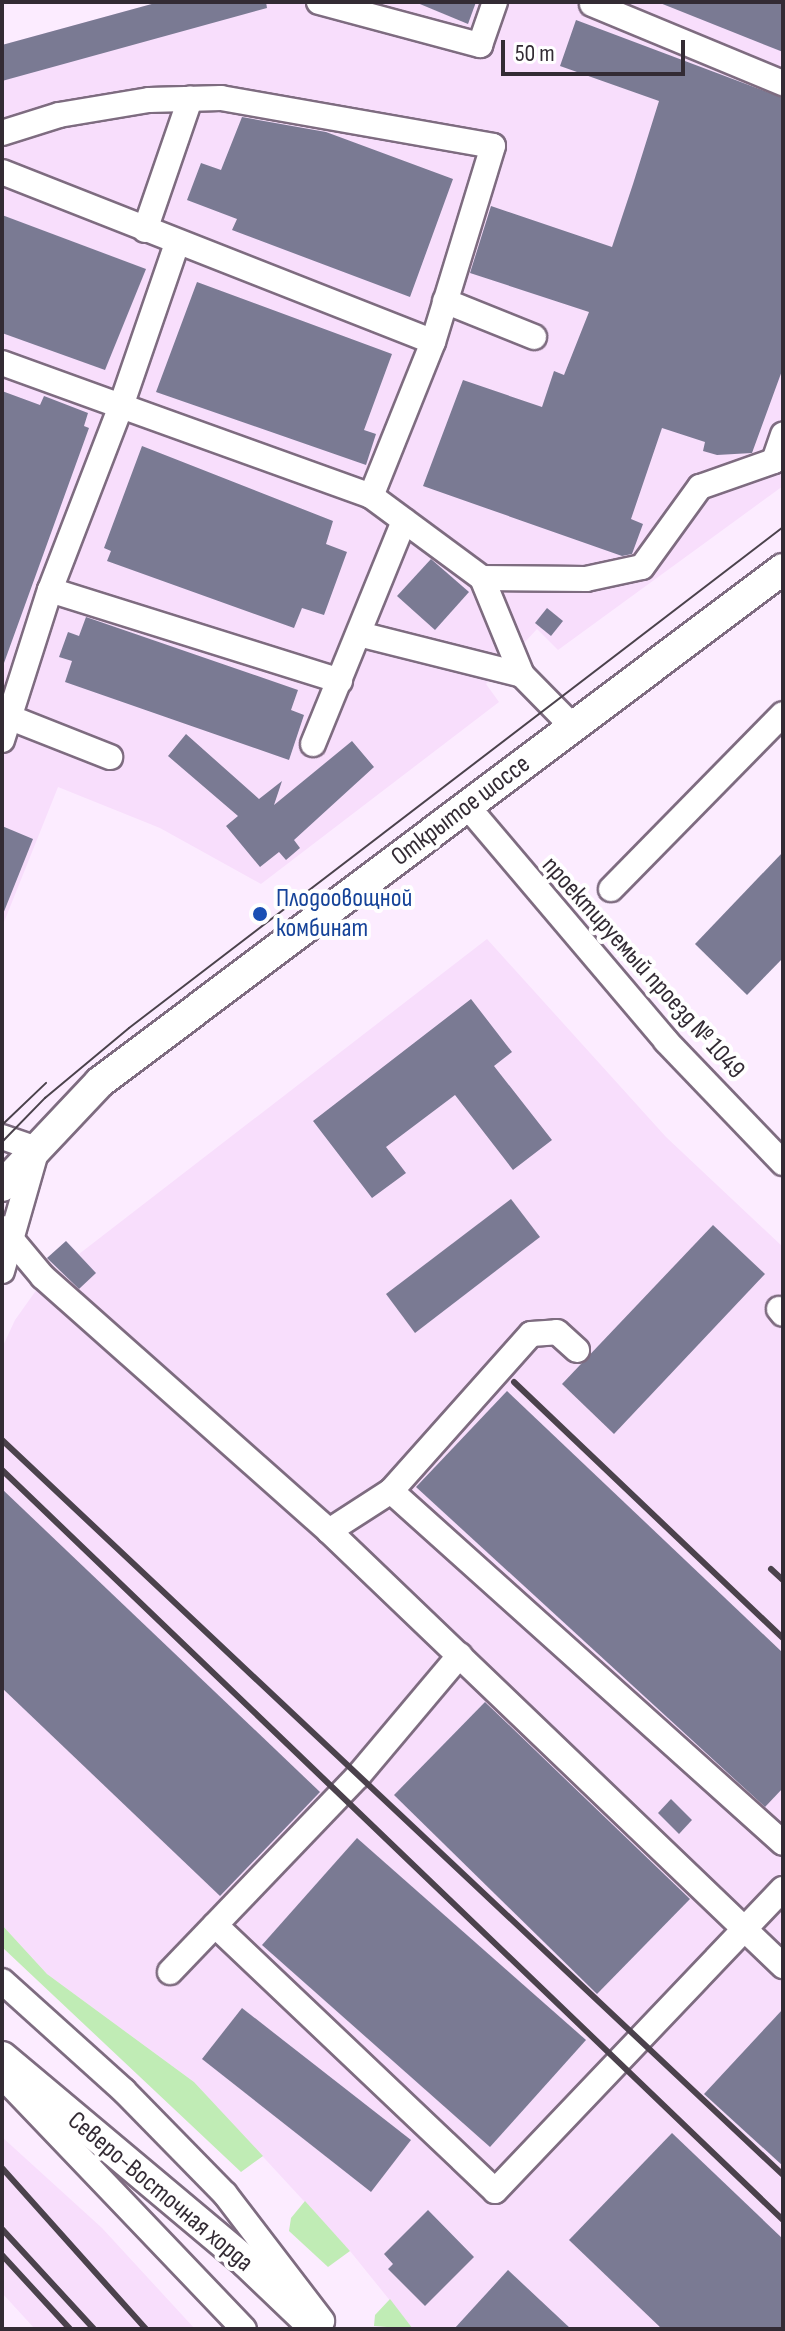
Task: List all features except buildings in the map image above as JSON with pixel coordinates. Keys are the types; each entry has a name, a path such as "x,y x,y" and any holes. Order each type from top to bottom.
{"main road":[{"name":"Открытое шоссе","path":"2,1186 100,1082 783,569"},
{"name":"Северо-Восточная хорда","path":"2,2057 246,2262 316,2329"}],"street":[{"path":"319,2 480,45 495,2"},
{"path":"592,4 783,83"},
{"path":"2,133 59,115 221,98 493,146 433,342 371,496"},
{"path":"145,230 190,99"},
{"path":"2,172 433,342"},
{"path":"110,757 4,728 50,590 121,406 177,243"},
{"path":"445,301 534,337"},
{"path":"2,363 371,496 482,578 522,675 574,728"},
{"path":"482,578 586,579 642,567 700,487 774,461 783,435"},
{"path":"313,744 404,521"},
{"path":"50,590 340,681"},
{"path":"359,634 522,675"},
{"path":"611,889 783,714"},
{"name":"проектируемый проезд № 1049","path":"467,806 666,1041 783,1163"},
{"path":"2,1137 37,1149 8,1234 2,1271"},
{"path":"8,1234 43,1277 329,1531 783,1966"},
{"path":"329,1531 391,1491 531,1334 557,1332 577,1350"},
{"path":"391,1491 783,1843"},
{"path":"170,1972 358,1776 460,1655"},
{"path":"215,1925 495,2191 783,1889"},
{"path":"2,1981 124,2091 225,2194 328,2329"},
{"name":"Северо-Восточная хорда","path":"2,2076 244,2329"},
{"path":"205,2308 223,2329"}],"shaded area":[{"path":"159,2 783,2 783,486 558,650 537,629 486,684 499,702 261,884 160,828 58,787 2,927 2,45"},
{"path":"487,939 666,1137 783,1247 783,2329 413,2329 350,2251 194,2082 47,1974 2,1925 2,1348 15,1320 52,1268 45,1260 66,1241 79,1254"},
{"path":"2,2137 102,2228 195,2329 35,2329 2,2293"}],"green space":[{"path":"2,1925 47,1974 194,2082 263,2156 241,2172 2,1947"},
{"path":"305,2201 350,2251 328,2267 289,2231 291,2218"},
{"path":"390,2299 413,2329 374,2326 375,2315"}],"tram line":[{"path":"2,1142 45,1098 129,1028 783,527"},
{"path":"2,1125 46,1083"}],"railway":[{"path":"514,1382 783,1638"},
{"path":"2,1440 783,2175"},
{"path":"2,1470 783,2220"},
{"path":"771,1569 783,1580"},
{"path":"2,2168 146,2329"},
{"path":"2,2229 94,2329"},
{"path":"2,2255 70,2329"}],"place":[{"name":"Плодоовощной комбинат","path":"260,914"}]}
